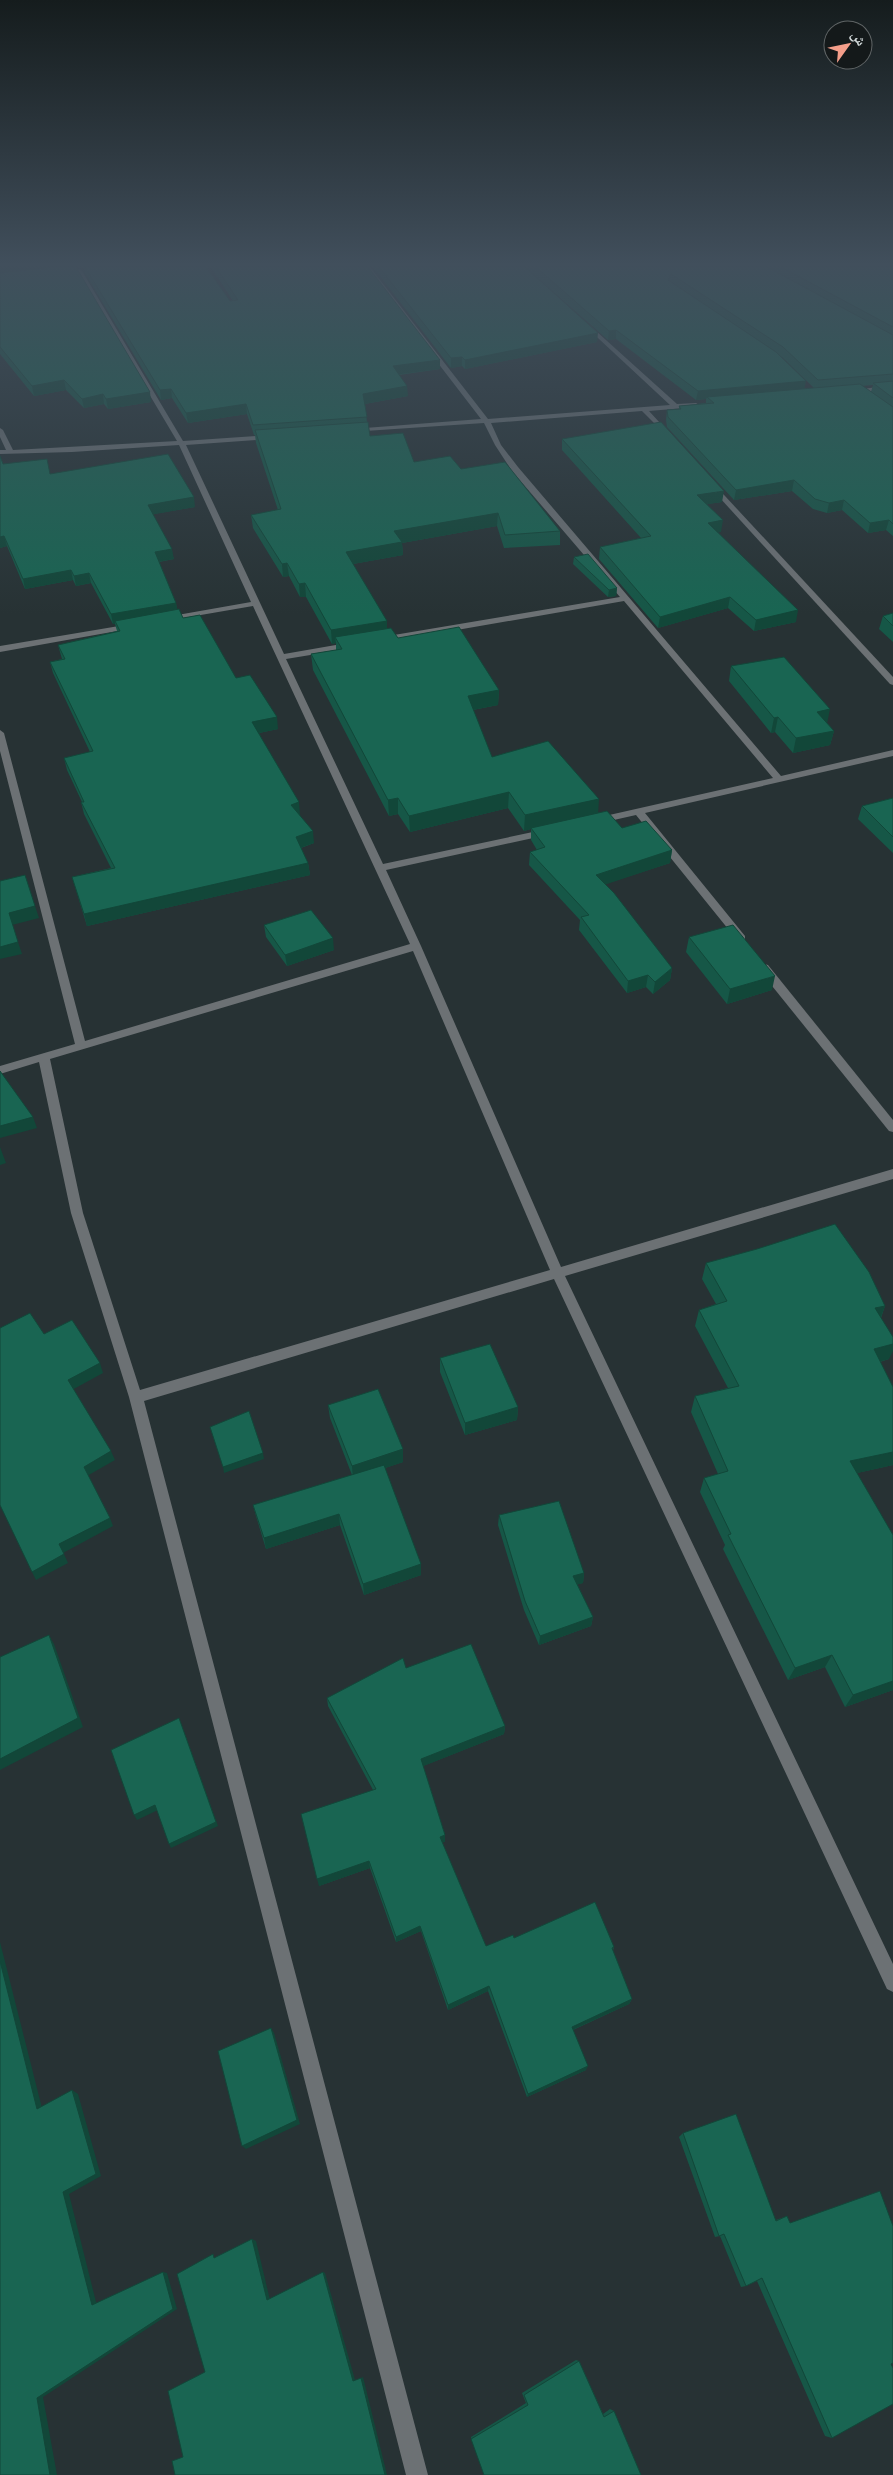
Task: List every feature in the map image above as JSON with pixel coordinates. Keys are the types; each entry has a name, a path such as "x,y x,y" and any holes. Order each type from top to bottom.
{"street":[{"path":"145,382 182,444 282,657 416,946 557,1272 893,1983"},
{"path":"457,382 486,422 498,445 515,469 779,779"},
{"path":"649,382 676,407"},
{"path":"841,392 893,387"},
{"path":"860,390 866,395"},
{"path":"346,432 705,404"},
{"path":"645,410 672,439"},
{"path":"0,430 10,451"},
{"path":"0,452 182,444 279,437"},
{"path":"706,476 893,682"},
{"path":"370,642 624,599"},
{"path":"152,622 256,603"},
{"path":"0,650 142,624"},
{"path":"282,657 360,644"},
{"path":"0,733 81,1047"},
{"path":"582,824 893,753"},
{"path":"639,812 893,1128"},
{"path":"380,868 553,830"},
{"path":"0,1070 416,946"},
{"path":"44,1058 77,1213 136,1397 417,2475"},
{"path":"136,1397 893,1174"}],"building":[{"path":"29,382 51,382 32,386"},
{"path":"66,382 144,382 150,392 106,399 103,394 82,399"},
{"path":"155,382 405,382 407,386 363,394 367,417 253,425 246,404 186,413 171,389 160,390"},
{"path":"687,382 790,382 698,391"},
{"path":"893,382 893,398 873,383"},
{"path":"860,384 893,407 893,524 889,520 870,523 844,500 829,503 815,499 794,480 736,490 668,417 667,410 681,409 679,406 714,403 707,397"},
{"path":"368,422 370,436 403,433 414,462 450,456 461,469 505,462 560,531 505,535 498,513 394,531 402,542 346,552 387,621 331,630 305,583 299,584 287,563 282,564 251,515 281,509 255,430"},
{"path":"661,422 724,491 697,495 723,520 708,523 798,610 756,620 730,597 660,617 600,547 651,536 562,439"},
{"path":"168,454 194,497 148,505 172,549 155,552 176,603 111,614 89,573 74,576 71,570 23,579 4,536 0,537 0,456 3,464 47,459 50,474"},
{"path":"588,554 617,588 609,590 574,557"},
{"path":"179,609 183,618 200,615 236,678 250,675 277,717 252,722 299,802 291,805 313,831 296,837 308,863 84,914 72,877 115,868 81,802 84,802 64,758 93,751 50,662 65,659 58,645 120,631 115,621"},
{"path":"893,613 893,626 883,616"},
{"path":"459,627 499,690 468,696 492,757 548,741 599,799 525,815 509,792 409,816 398,798 388,800 311,654 342,649 335,637 391,628 398,638"},
{"path":"784,657 830,709 817,712 834,731 796,738 778,717 774,718 731,666"},
{"path":"893,798 893,837 862,806"},
{"path":"607,811 622,828 646,821 672,850 596,875 614,893 672,968 655,982 648,975 628,981 581,917 589,915 530,852 545,847 531,828"},
{"path":"25,875 35,906 9,913 18,942 0,947 0,881"},
{"path":"311,910 333,938 285,955 264,925"},
{"path":"733,925 775,976 730,989 689,937"},
{"path":"0,1071 33,1117 0,1126"},
{"path":"835,1224 869,1272 885,1306 875,1308 893,1337 893,1344 874,1349 893,1387 893,1452 850,1461 893,1535 893,1681 853,1695 832,1655 795,1668 728,1535 731,1534 704,1478 728,1471 695,1396 739,1386 699,1310 727,1301 706,1263"},
{"path":"30,1313 44,1334 72,1320 100,1363 68,1380 111,1451 84,1467 110,1518 59,1544 64,1554 32,1572 0,1505 0,1328"},
{"path":"490,1344 518,1407 465,1423 440,1358"},
{"path":"378,1389 403,1449 352,1466 328,1405"},
{"path":"249,1411 263,1453 223,1467 210,1427"},
{"path":"384,1465 421,1564 363,1584 339,1514 264,1538 253,1505"},
{"path":"559,1501 584,1573 573,1576 593,1617 540,1636 525,1601 499,1515"},
{"path":"49,1635 78,1718 0,1759 0,1657"},
{"path":"471,1644 505,1726 421,1759 445,1835 440,1837 486,1946 513,1935 514,1938 595,1902 614,1947 612,1948 632,1999 572,2027 588,2066 528,2094 489,1986 448,2005 420,1926 396,1937 369,1861 317,1879 301,1814 376,1789 327,1698 403,1658 406,1668"},
{"path":"179,1718 216,1822 169,1844 155,1805 134,1815 111,1750"},
{"path":"0,1961 37,2109 72,2090 96,2174 63,2192 92,2305 163,2272 173,2309 37,2398 50,2475 0,2475"},
{"path":"271,2028 297,2120 242,2146 218,2051"},
{"path":"736,2114 776,2221 787,2216 790,2223 880,2191 893,2226 893,2363 891,2364 893,2368 893,2404 832,2438 762,2278 746,2286 724,2234 719,2236 683,2133"},
{"path":"252,2239 267,2300 323,2272 353,2381 361,2378 385,2475 175,2475 172,2461 183,2457 168,2391 205,2372 177,2274 213,2254 214,2258"},
{"path":"579,2361 604,2417 614,2411 641,2475 484,2475 471,2439 528,2405 524,2395"}]}
